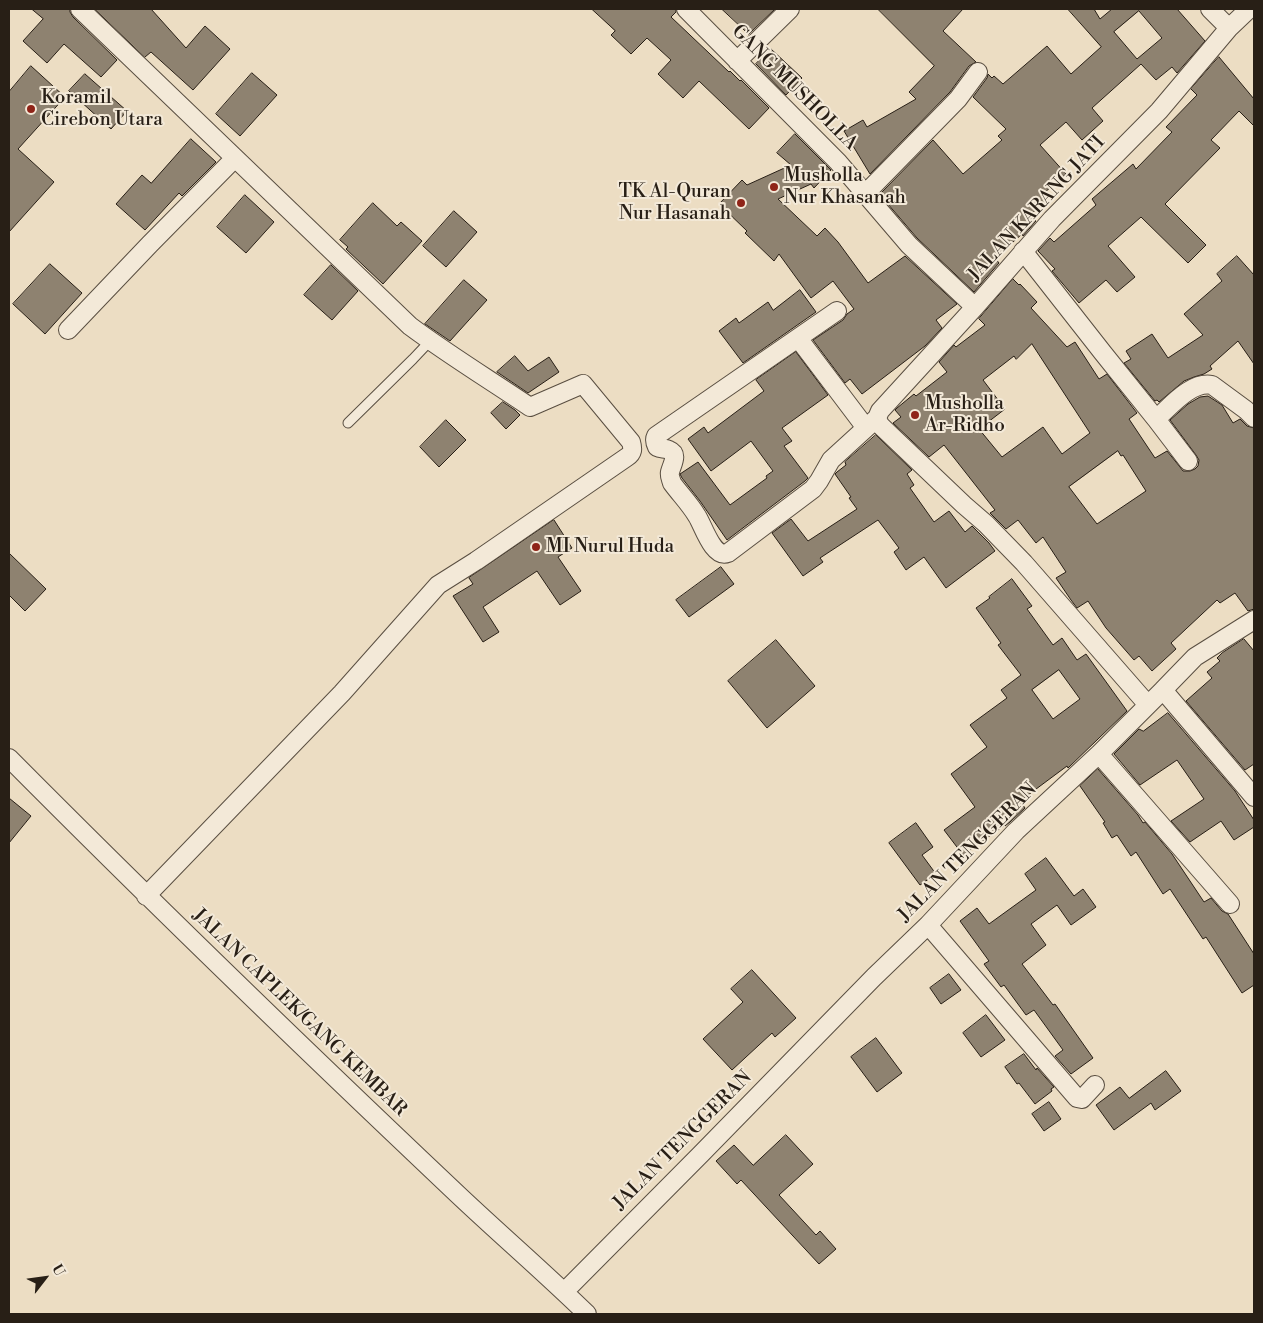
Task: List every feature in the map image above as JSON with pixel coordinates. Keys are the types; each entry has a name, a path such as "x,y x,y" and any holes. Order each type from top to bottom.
{"street":[{"path":"80,9 410,326 530,407 583,384 631,442 633,450 631,454 438,585 342,693 146,896"},
{"name":"GANG MUSHOLLA","path":"686,9 838,162 909,245 974,307"},
{"path":"737,61 790,9"},
{"path":"1210,9 1229,28"},
{"name":"JALAN KARANG JATI","path":"798,338 654,439 657,447 669,450 674,454 675,457 670,472 672,483 698,517 708,540 724,555 812,489 831,460 872,423 880,411 1052,219 1159,111 1229,28 1249,16"},
{"path":"865,194 958,99 978,72"},
{"path":"68,330 234,158"},
{"path":"1023,251 1188,461"},
{"path":"837,311 798,338 872,423 880,425 964,506 986,524 1024,563 1148,705"},
{"path":"1156,418 1186,392 1195,386 1205,384 1212,384 1254,418"},
{"name":"JALAN TENGGERAN","path":"564,1292 874,977 928,925 1016,831 1099,754 1195,657 1254,620"},
{"path":"1162,690 1254,797"},
{"path":"1099,754 1230,904"},
{"name":"JALAN CAPLEK/GANG KEMBAR","path":"9,758 146,896 452,1189 564,1292"},
{"path":"928,925 1077,1098 1082,1099 1095,1085"},
{"path":"564,1292 587,1314"}],"lane":[{"path":"348,423 430,341"}],"building":[{"path":"32,9 70,9 73,17 117,60 101,77 64,44 47,63 23,41 43,19"},
{"path":"95,9 151,9 186,48 205,26 230,49 193,90 151,52 145,57"},
{"path":"592,9 676,9 676,12 671,17 769,108 749,129 699,81 683,98 658,74 671,60 647,38 631,54 611,35 615,31"},
{"path":"722,9 775,9 749,34"},
{"path":"878,9 963,9 943,31 976,62 969,66 950,92 870,174 844,131 863,120 867,127 916,99 909,92 934,66"},
{"path":"1068,9 1094,9 1100,19 1112,9 1177,9 1205,41 1177,73 1172,67 1156,80 1141,64 1092,108 1103,121 1082,140 1066,122 1040,145 1066,174 1044,193 1048,199 1030,215 1036,221 1023,236 1022,234 995,258 999,263 974,292 917,238 887,203 881,193 933,140 963,174 1002,140 998,136 1006,129 973,97 988,74 992,78 994,76 1003,84 1047,46 1071,74 1101,47","holes":["1139,11 1162,38 1137,59 1114,32"]},
{"path":"771,49 802,78 786,95 756,64"},
{"path":"1219,57 1254,99 1254,126 1239,111 1211,140 1220,148 1165,204 1206,245 1188,263 1141,217 1108,246 1135,277 1117,292 1106,280 1079,303 1052,271 1055,269 1038,251 1050,238 1054,242 1096,205 1092,199 1133,164 1136,169 1172,132 1166,127 1197,95 1191,89"},
{"path":"31,66 65,97 18,149 54,182 9,232 9,92"},
{"path":"252,73 277,95 240,136 216,114"},
{"path":"85,74 127,111 111,129 69,91"},
{"path":"795,134 831,170 814,188 811,184 778,199 817,236 825,228 838,242 868,283 905,256 957,304 936,320 942,328 925,346 862,394 850,379 845,383 813,340 843,320 854,309 833,281 811,298 779,254 774,261 719,204 742,180 747,185 791,165 777,153"},
{"path":"191,139 216,162 182,196 179,193 145,230 116,204 142,175 151,183"},
{"path":"245,195 274,222 246,253 217,227"},
{"path":"373,203 397,226 401,222 422,241 383,284 346,249 348,247 340,240"},
{"path":"454,211 477,232 446,267 423,246"},
{"path":"1237,256 1254,275 1254,364 1238,341 1210,366 1212,369 1184,381 1159,402 1155,401 1124,363 1131,359 1126,351 1152,334 1168,358 1203,335 1184,314 1222,281 1217,274"},
{"path":"50,264 82,293 45,334 13,304"},
{"path":"331,265 358,291 332,320 304,295"},
{"path":"1013,279 1020,284 1037,302 1031,308 1067,347 1075,342 1099,379 1107,374 1137,413 1129,419 1155,458 1167,451 1183,471 1195,469 1198,466 1199,460 1170,420 1188,404 1200,397 1208,396 1222,405 1233,423 1240,419 1247,426 1254,428 1254,609 1248,611 1235,593 1220,603 1217,600 1171,643 1176,649 1152,671 1139,656 1134,660 1106,628 1088,601 1077,608 1056,578 1066,572 1043,537 1036,543 1018,520 1006,529 990,513 995,510 944,445 929,457 893,423 901,417 895,410 897,408 947,372 939,362 954,345 956,347 985,325 979,319","holes":["1032,344 1090,433 1062,454 1043,427 1002,457 979,429 1005,409 983,380 1014,356 1016,359","1118,451 1121,456 1123,455 1146,491 1097,524 1069,487"]},
{"path":"464,280 487,300 450,341 425,324"},
{"path":"800,290 816,312 743,363 719,331 736,318 739,323 768,302 773,310"},
{"path":"796,352 828,395 782,428 792,441 784,446 808,478 727,540 680,474 698,462 730,505 767,478 766,476 773,471 751,441 711,471 688,439 704,427 708,433 764,391 756,380"},
{"path":"515,356 528,371 549,357 559,372 528,393 497,372"},
{"path":"503,402 520,415 506,429 491,413"},
{"path":"446,420 466,440 439,467 420,447"},
{"path":"876,435 912,470 907,474 914,485 910,488 934,522 949,511 965,532 972,526 995,551 946,588 924,557 906,570 894,552 899,548 878,520 820,558 823,562 803,576 772,533 791,519 808,541 857,509 835,474 846,465 845,462"},
{"path":"554,520 572,548 558,557 581,591 560,605 537,571 483,607 499,632 483,642 453,596 473,584 469,578"},
{"path":"9,553 46,589 25,611 9,595"},
{"path":"721,567 734,584 689,617 676,600"},
{"path":"1012,579 1032,606 1027,609 1053,645 1062,638 1077,660 1086,654 1127,711 1068,768 1067,766 1020,801 1025,808 1010,822 963,855 944,830 975,807 951,774 987,747 970,725 1007,698 1001,690 1021,675 998,645 1001,643 976,608","holes":["1059,670 1080,699 1053,719 1032,690"]},
{"path":"1244,639 1254,651 1254,764 1245,770 1186,701 1212,678 1207,672 1220,661 1217,658"},
{"path":"776,640 815,686 767,728 728,681"},
{"path":"1168,713 1235,791 1254,820 1254,827 1234,840 1221,821 1190,842 1171,821 1204,799 1177,760 1140,785 1114,754 1139,729 1143,731"},
{"path":"1098,769 1143,823 1145,822 1172,854 1204,902 1211,898 1222,911 1228,914 1254,954 1254,985 1242,993 1206,937 1203,939 1170,889 1163,894 1136,852 1131,856 1117,835 1112,838 1103,823 1105,822 1080,786"},
{"path":"9,798 31,816 9,843"},
{"path":"916,823 933,847 922,855 936,874 920,885 889,843"},
{"path":"1046,858 1074,896 1083,889 1096,907 1071,925 1057,905 1031,924 1046,945 1022,964 1053,1005 1055,1004 1093,1058 1071,1074 1055,1056 1063,1050 1034,1010 1026,1015 1004,985 1001,987 984,964 989,961 960,921 977,908 989,924 1036,890 1025,874"},
{"path":"752,970 796,1018 775,1037 772,1033 732,1070 703,1039 743,1002 731,989"},
{"path":"949,974 961,990 941,1004 930,988"},
{"path":"986,1015 1005,1040 981,1057 963,1033"},
{"path":"876,1038 902,1073 877,1092 851,1057"},
{"path":"1024,1054 1036,1070 1037,1068 1054,1087 1051,1089 1052,1091 1035,1104 1005,1067"},
{"path":"1166,1071 1181,1091 1155,1110 1151,1103 1114,1130 1096,1105 1120,1087 1129,1098"},
{"path":"1049,1102 1061,1119 1044,1131 1032,1114"},
{"path":"786,1135 813,1164 779,1195 816,1235 820,1231 836,1249 819,1264 741,1180 737,1184 716,1161 734,1145 753,1165"}],"place":[{"name":"Koramil Cirebon Utara","path":"31,109"},
{"name":"Musholla Nur Khasanah","path":"774,187"},
{"name":"TK Al-Quran Nur Hasanah","path":"741,203"},
{"name":"Musholla Ar-Ridho","path":"915,415"},
{"name":"MI Nurul Huda","path":"536,547"}]}
